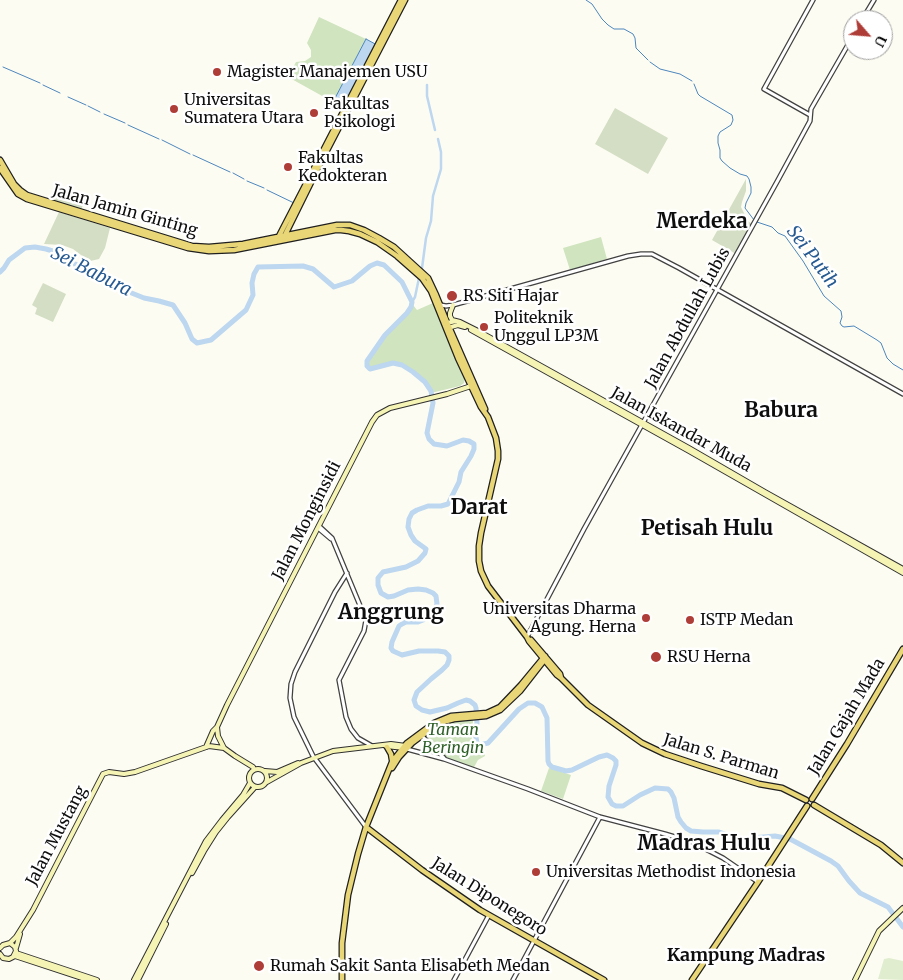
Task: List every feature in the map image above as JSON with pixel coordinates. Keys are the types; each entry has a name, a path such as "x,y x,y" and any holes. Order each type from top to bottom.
{"main road":[{"path":"280,239 401,0"},
{"path":"271,239 286,227 406,0"},
{"name":"Jalan Jamin Ginting","path":"0,160 14,184 24,194 194,250 226,251 244,248 336,225 350,225 364,230 379,238 428,278 441,305 446,324"},
{"name":"Jalan Jamin Ginting","path":"0,168 22,197 192,246 233,246 335,230 349,231 377,242 399,254 422,278 431,291 446,324"},
{"path":"286,227 296,234"},
{"path":"453,306 450,316 452,320 456,321"},
{"path":"446,324 456,321"},
{"name":"Jalan Iskandar Muda","path":"456,321 688,449 903,571"},
{"path":"446,324 471,386 485,414 488,415"},
{"path":"446,324 488,415"},
{"name":"Jalan Iskandar Muda","path":"446,324 464,326 519,355"},
{"name":"Jalan Monginsidi","path":"206,747 376,416 390,408 459,391 471,386"},
{"name":"Jalan S. Parman","path":"488,415 497,445 498,459 480,540 480,569 488,586 529,642 558,677 588,705 642,743 665,754 749,782 782,788 806,800"},
{"name":"Jalan Gajah Mada","path":"812,799 847,744 903,648"},
{"path":"483,715 500,707 517,690 543,657"},
{"path":"389,771 412,738 434,723 447,717 493,714 503,708 525,686 543,657"},
{"path":"392,762 421,735 443,722 467,716"},
{"path":"217,727 218,736 224,748 234,756 253,766 254,770"},
{"path":"250,783 255,787 261,788 267,782 301,763 333,751 391,744 406,748"},
{"path":"342,980 342,943 346,906 354,868 366,828 392,762 391,754 385,746"},
{"path":"206,747 224,748"},
{"name":"Jalan Mustang","path":"10,943 16,937 32,910 105,774 109,772 124,774 135,772 206,747"},
{"path":"254,770 276,772 301,763"},
{"path":"136,980 206,841 243,795 250,783 249,777 254,770"},
{"path":"264,771 267,774 267,782"},
{"path":"136,980 204,850 228,817 255,787"},
{"path":"692,980 790,833 807,806 806,800 812,799 814,805 881,845 903,863"},
{"path":"807,806 814,805"},
{"name":"Jalan Diponegoro","path":"366,828 466,901 604,980"},
{"path":"855,980 877,934 903,908"},
{"name":"Jalan Mustang","path":"15,952 19,937 32,910"},
{"path":"0,948 3,944 10,943 15,952 55,968 97,980"},
{"path":"0,954 7,960 15,952"},
{"path":"71,973 88,980"}],"street":[{"path":"810,115 764,89 813,0"},
{"name":"Jalan Abdullah Lubis","path":"527,637 584,529 810,121 811,110 843,54"},
{"path":"441,305 453,306 628,256 648,254 656,256 903,394"},
{"path":"446,324 453,306"},
{"path":"319,527 333,542 366,620 364,631 339,680 346,717 351,729 358,738 372,746"},
{"path":"347,574 335,592 293,677 291,701 292,713 314,758 366,828"},
{"path":"421,735 444,759"},
{"path":"406,748 444,759 528,789 600,818 692,842 723,858 758,882"},
{"path":"513,980 600,818"},
{"path":"454,980 489,915"}],"green space":[{"path":"319,17 366,39 333,102 288,77 296,62 305,61 311,57 311,50 307,43"},
{"path":"615,108 668,138 648,174 595,144"},
{"path":"746,179 746,191 741,207 748,221 752,224 736,254 712,240"},
{"path":"61,188 85,200 81,210 53,201"},
{"path":"59,212 110,228 105,248 99,259 86,262 73,249 62,245 44,244"},
{"path":"601,237 607,259 570,270 563,248"},
{"path":"43,283 66,294 53,322 35,314 37,308 32,305"},
{"path":"433,303 465,378 464,383 460,386 431,393 425,382 402,365 393,363 370,369 367,361 386,334 413,305 417,310"},
{"name":"Taman Beringin","path":"473,720 471,753 484,751 485,756 478,760 473,769 446,757 424,736 439,725 451,721"},
{"path":"549,768 571,775 563,799 541,791"},
{"path":"889,958 903,961 903,980 878,979 884,959"}],"water":[{"path":"366,39 377,45 345,108 333,102"}],"waterway":[{"name":"Sei Putih","path":"586,0 592,4 608,25 614,29 624,29 633,34 636,48 648,60"},
{"name":"Sei Putih","path":"650,62 660,69 680,74 692,81"},
{"path":"3,67 40,83"},
{"name":"Sei Putih","path":"694,84 700,96 732,115 731,125 720,132 718,136 720,158 730,168 747,176 749,179 751,193 745,208 754,220"},
{"path":"43,85 60,93"},
{"path":"427,85 427,96 435,130"},
{"path":"68,97 86,105"},
{"path":"88,106 100,112"},
{"path":"104,114 125,123"},
{"path":"128,125 159,139"},
{"path":"422,268 426,238 431,221 433,196 441,169 441,152 438,139"},
{"path":"162,140 190,154"},
{"path":"193,155 230,172"},
{"path":"233,173 244,179"},
{"path":"247,181 264,188"},
{"path":"267,190 294,203"},
{"name":"Sei Putih","path":"757,222 772,227 778,233 785,236 824,296 841,311 840,323 842,326 854,326 877,340 881,343 887,358 903,370"},
{"name":"Sei Babura","path":"0,272 9,260 25,248 35,247 66,255 71,263 85,267 90,275 97,279 144,298 173,305 185,323 192,339 197,343 211,340 246,310 253,295 252,283 258,267 303,266 313,269 334,287 352,281 370,266 377,263 384,265 402,282 412,302 407,313 385,335 367,361 367,366 370,369 393,363 402,365 425,382 431,391 433,403 427,433 429,439 434,444 447,446 463,440 474,444 471,456 461,472 459,482 448,504 428,506 417,510 412,513 409,519 408,527 411,535 415,541 426,549 425,553 418,561 406,567 383,572 378,578 381,593 388,597 408,590 418,589 426,590 436,596 437,604 433,612 423,620 406,622 399,626 392,642 391,648 393,651 402,655 419,651 438,651 445,652 449,656 447,665 417,692 414,700 416,706 430,712 447,708 466,700 470,701 476,708 477,723 475,732 477,743 480,745 488,743 519,709 528,703 535,703 542,707 547,718 548,761 552,767 566,771 572,770 607,755 616,761 609,786 608,797 612,804 623,806 655,788 668,789 674,798 678,817 686,828 691,831 719,832 740,839 775,836 790,839 838,866 860,893 888,907 903,927"},
{"path":"412,302 419,278"}],"place":[{"name":"Magister Manajemen USU","path":"217,72"},
{"name":"Universitas Sumatera Utara","path":"174,109"},
{"name":"Fakultas Psikologi","path":"314,113"},
{"name":"Fakultas Kedokteran","path":"288,167"},
{"name":"RS Siti Hajar","path":"452,296"},
{"name":"Politeknik Unggul LP3M","path":"484,327"},
{"name":"Universitas Dharma Agung. Herna","path":"646,618"},
{"name":"ISTP Medan","path":"690,620"},
{"name":"RSU Herna","path":"656,657"},
{"name":"Universitas Methodist Indonesia","path":"536,872"},
{"name":"Rumah Sakit Santa Elisabeth Medan","path":"259,966"}],"district":[{"name":"Merdeka","path":"702,222"},
{"name":"Babura","path":"781,411"},
{"name":"Darat","path":"479,508"},
{"name":"Petisah Hulu","path":"707,529"},
{"name":"Anggrung","path":"391,613"},
{"name":"Madras Hulu","path":"704,844"},
{"name":"Kampung Madras","path":"746,956"}]}
